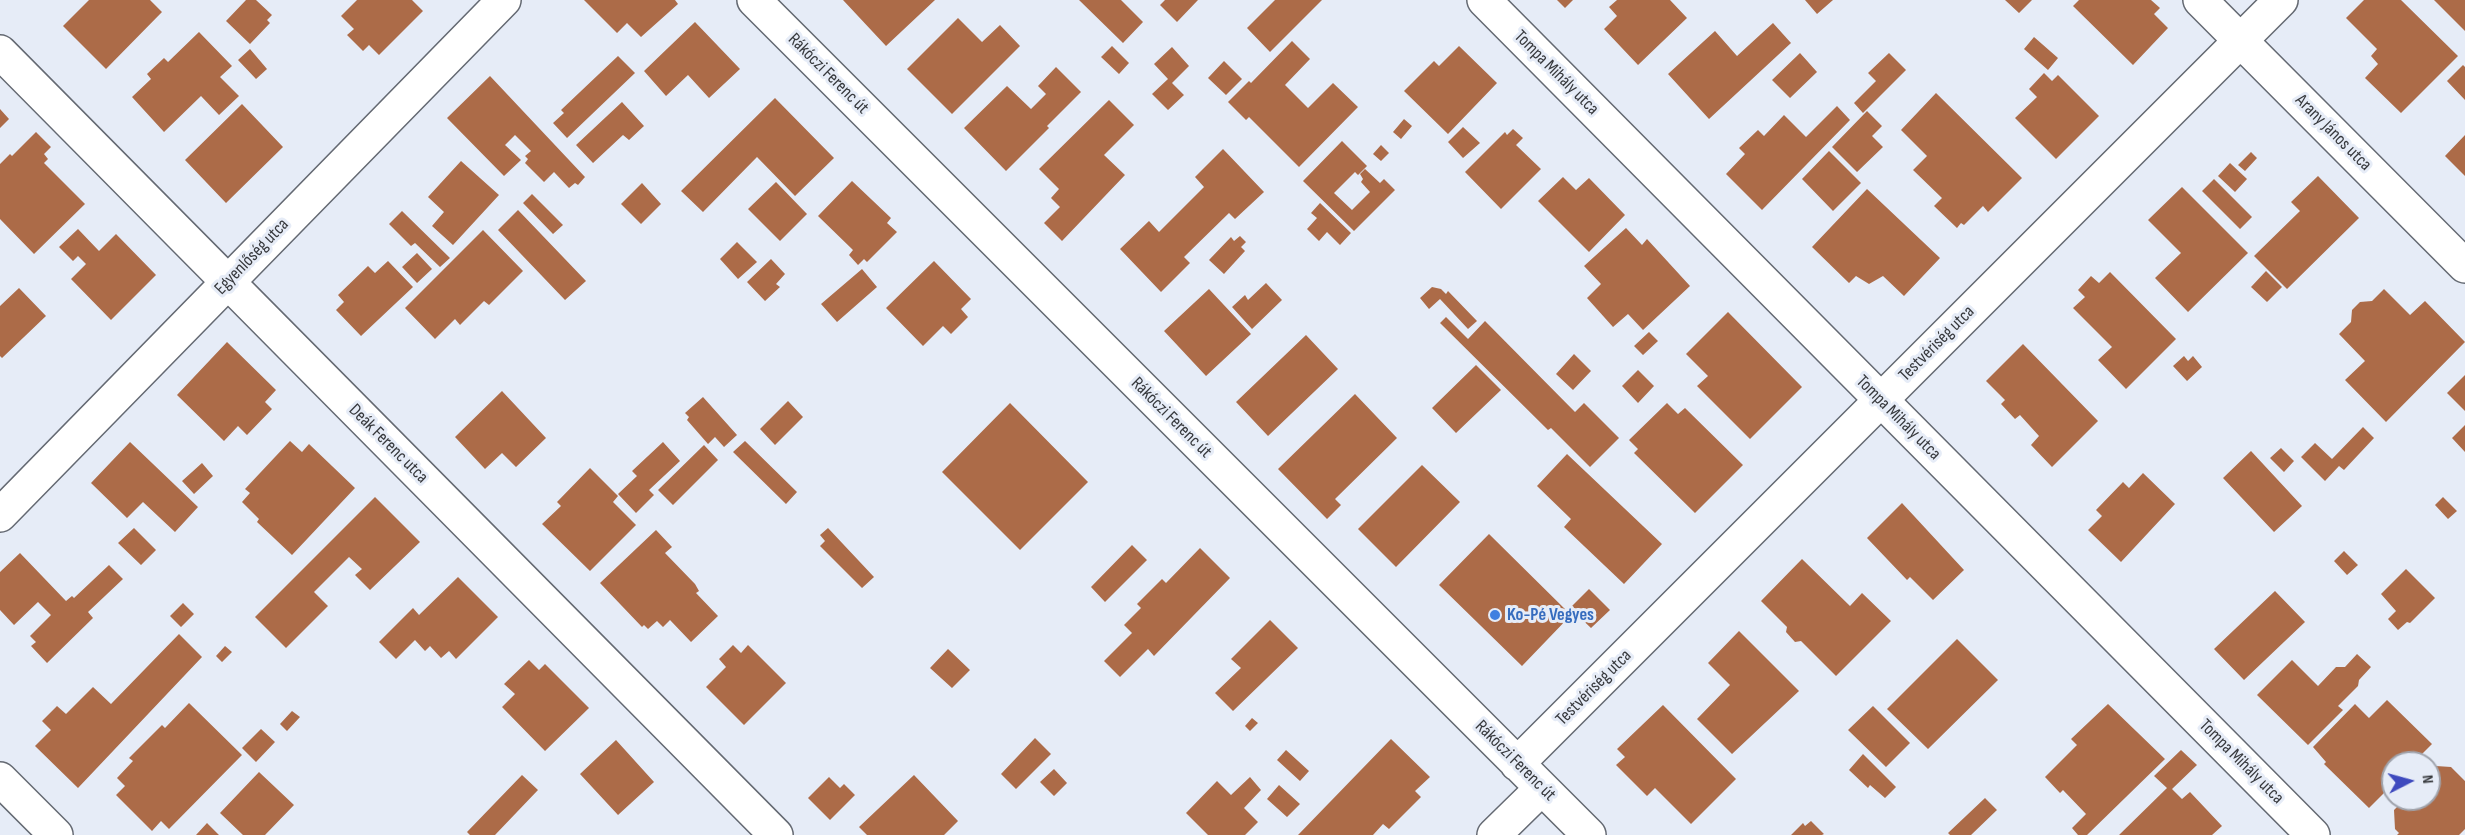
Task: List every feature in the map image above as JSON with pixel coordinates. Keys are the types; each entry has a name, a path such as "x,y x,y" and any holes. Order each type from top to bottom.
{"street":[{"name":"Egyenlőség utca","path":"0,515 504,0"},
{"name":"Rákóczi Ferenc út","path":"754,0 1589,835"},
{"name":"Tompa Mihály utca","path":"1484,0 2313,835"},
{"name":"Arany János utca","path":"2200,0 2465,266"},
{"name":"Testvériség utca","path":"1517,764 2281,0"},
{"name":"Deák Ferenc utca","path":"0,52 776,835"},
{"path":"0,779 56,835"},
{"path":"1494,835 1542,788"}],"building":[{"path":"89,0 150,0 162,12 106,69 63,26"},
{"path":"246,0 256,0 272,15 267,20 270,23 250,44 226,21"},
{"path":"357,0 412,0 423,11 379,55 369,45 363,51 347,35 354,29 341,16"},
{"path":"584,0 675,0 678,4 641,37 627,23 617,33"},
{"path":"843,0 935,0 886,46"},
{"path":"1079,0 1121,0 1143,22 1123,43"},
{"path":"1165,0 1198,0 1177,22 1160,5"},
{"path":"1275,0 1322,0 1270,52 1247,28"},
{"path":"1557,0 1573,0 1565,8"},
{"path":"1617,0 1670,0 1687,18 1638,65 1604,29 1617,16 1609,7"},
{"path":"1805,0 1833,0 1817,14"},
{"path":"2005,0 2032,0 2019,13"},
{"path":"2079,0 2151,0 2160,8 2154,14 2168,28 2133,65 2073,6"},
{"path":"2364,0 2401,0 2458,56 2401,113 2365,78 2378,64 2371,56 2377,49 2346,18"},
{"path":"2434,0 2465,0 2465,31"},
{"path":"958,18 982,42 1000,25 1020,46 952,114 907,69"},
{"path":"695,22 740,69 709,98 688,75 666,96 644,71"},
{"path":"1773,23 1791,43 1709,119 1668,74 1715,31 1737,56"},
{"path":"199,32 232,66 220,77 239,96 219,115 201,96 164,132 132,97 151,79 147,74 164,58 168,62"},
{"path":"2034,37 2058,58 2048,70 2024,49"},
{"path":"1292,41 1310,59 1285,85 1308,108 1333,83 1358,107 1299,167 1249,117 1246,120 1228,102 1249,81 1251,83"},
{"path":"1112,46 1129,63 1119,74 1101,57"},
{"path":"1459,46 1497,83 1448,134 1404,91 1434,61 1439,66"},
{"path":"1172,47 1189,66 1172,83 1184,95 1168,110 1152,94 1168,79 1154,64"},
{"path":"250,49 267,69 256,79 238,60"},
{"path":"1800,53 1817,72 1790,98 1772,80"},
{"path":"1889,53 1906,70 1863,113 1854,103 1876,81 1868,73"},
{"path":"618,56 635,73 567,138 553,123 564,113 561,110"},
{"path":"1224,61 1242,79 1226,95 1208,78"},
{"path":"2463,65 2465,67 2465,100 2447,81"},
{"path":"1056,67 1081,92 1006,171 964,128 1007,86 1031,109 1046,94 1038,86"},
{"path":"2044,73 2052,81 2058,75 2099,116 2056,159 2015,118 2037,97 2029,89"},
{"path":"490,76 585,177 578,185 575,183 569,188 554,172 544,182 525,163 528,159 525,156 531,151 515,135 505,145 521,160 504,176 447,118"},
{"path":"1936,93 2022,178 1988,212 1983,206 1964,225 1961,223 1957,228 1934,206 1942,198 1913,170 1927,156 1901,130"},
{"path":"775,98 834,158 795,196 757,157 703,212 681,191"},
{"path":"1109,100 1134,125 1104,155 1125,175 1062,241 1044,223 1060,207 1051,198 1059,189 1039,169"},
{"path":"622,102 644,126 629,140 623,135 593,163 576,145"},
{"path":"242,104 283,147 226,203 185,160"},
{"path":"1837,106 1850,120 1762,210 1726,174 1745,154 1739,148 1758,130 1764,136 1784,115 1806,137"},
{"path":"0,109 9,119 0,128"},
{"path":"1867,111 1882,126 1872,136 1883,147 1857,172 1832,147"},
{"path":"1404,119 1412,126 1401,139 1393,132"},
{"path":"1463,127 1480,143 1463,158 1448,142"},
{"path":"1513,129 1523,138 1516,145 1541,169 1501,209 1465,172 1505,132 1507,135"},
{"path":"36,132 51,147 44,154 48,159 44,163 85,204 34,254 0,219 0,164 10,154 12,156"},
{"path":"2465,135 2465,176 2445,156"},
{"path":"1342,141 1367,166 1358,175 1355,172 1334,193 1352,210 1370,192 1361,182 1363,179 1360,174 1365,169 1380,183 1384,179 1395,190 1354,231 1303,181"},
{"path":"1381,145 1389,153 1381,161 1373,154"},
{"path":"1223,149 1264,192 1235,219 1229,213 1184,257 1190,263 1161,292 1120,249 1149,221 1159,232 1204,187 1195,177"},
{"path":"1829,151 1861,183 1833,211 1802,179"},
{"path":"2251,152 2257,158 2245,171 2238,165"},
{"path":"461,161 499,195 453,245 432,226 444,212 428,197"},
{"path":"2230,163 2247,179 2235,192 2218,176"},
{"path":"2318,176 2359,218 2287,289 2254,256 2300,211 2291,202"},
{"path":"1563,177 1576,190 1589,178 1625,215 1589,252 1538,201"},
{"path":"2214,179 2252,217 2240,229 2202,191"},
{"path":"852,181 891,218 887,223 897,232 867,262 864,259 858,265 849,255 853,250 818,216"},
{"path":"776,182 807,214 780,241 748,209"},
{"path":"642,183 661,204 641,224 621,204"},
{"path":"2182,187 2248,253 2188,312 2155,278 2181,253 2148,220"},
{"path":"1867,189 1940,258 1904,296 1883,276 1869,284 1856,276 1849,283 1812,247"},
{"path":"532,194 563,225 553,234 523,203"},
{"path":"1320,203 1351,233 1340,245 1327,232 1319,241 1307,229 1317,218 1311,213"},
{"path":"518,210 586,281 565,300 498,230"},
{"path":"402,211 450,258 440,267 415,243 411,246 389,224"},
{"path":"1626,228 1642,245 1647,239 1690,286 1643,330 1628,314 1613,327 1587,298 1601,284 1584,266"},
{"path":"78,229 99,251 116,234 156,275 111,320 71,279 86,264 78,256 73,261 59,247"},
{"path":"483,230 523,271 489,305 484,301 460,325 455,319 435,339 405,308"},
{"path":"1240,236 1246,242 1241,247 1245,251 1224,274 1209,260 1231,237 1234,241"},
{"path":"737,242 757,262 738,279 720,259"},
{"path":"417,253 432,269 417,283 402,267"},
{"path":"771,259 785,274 776,284 780,287 765,301 747,282"},
{"path":"388,261 413,287 361,336 336,310 344,302 338,295 368,266 375,273"},
{"path":"934,261 971,299 961,309 968,317 951,334 943,326 923,346 886,308"},
{"path":"862,269 877,287 837,322 821,304"},
{"path":"2266,271 2282,287 2267,302 2251,287"},
{"path":"2110,272 2176,339 2126,389 2098,360 2112,347 2073,308 2085,297 2078,290 2091,276 2099,283"},
{"path":"1266,283 1282,300 1252,329 1232,307 1245,295 1248,300"},
{"path":"1432,287 1441,289 1446,294 1448,291 1477,321 1468,329 1440,299 1429,309 1420,298"},
{"path":"19,288 46,316 2,358 0,356 0,306"},
{"path":"1209,289 1251,334 1206,376 1164,331"},
{"path":"2384,289 2410,315 2425,301 2465,342 2386,422 2345,380 2365,361 2339,334 2351,322 2352,310 2360,302 2372,301"},
{"path":"1728,312 1802,387 1750,439 1697,386 1708,376 1686,354"},
{"path":"1446,317 1468,339 1485,321 1575,412 1584,403 1619,438 1590,467 1551,428 1548,430 1440,323"},
{"path":"1649,332 1658,341 1643,355 1634,346"},
{"path":"1306,335 1338,369 1268,436 1236,402"},
{"path":"227,342 276,390 265,402 272,409 247,435 238,426 224,441 177,395"},
{"path":"2023,344 2098,421 2052,467 2031,445 2039,436 2020,415 2015,419 2001,404 2005,400 1986,381"},
{"path":"1574,354 1591,371 1573,390 1556,374"},
{"path":"2184,356 2188,361 2193,356 2202,367 2187,381 2173,366"},
{"path":"1476,365 1501,390 1456,433 1432,408"},
{"path":"1638,370 1654,386 1638,403 1622,386"},
{"path":"2465,375 2465,411 2447,393"},
{"path":"502,391 546,438 516,467 502,453 485,469 455,437"},
{"path":"1355,394 1397,438 1335,499 1341,505 1327,519 1278,469"},
{"path":"703,397 737,435 724,447 715,437 708,444 687,420 689,417 685,413"},
{"path":"788,401 803,417 775,445 760,429"},
{"path":"1010,403 1088,482 1020,550 942,472"},
{"path":"1667,403 1678,414 1685,408 1743,465 1695,513 1634,453 1638,449 1629,440"},
{"path":"2465,425 2465,452 2452,438"},
{"path":"2363,427 2374,438 2344,470 2339,466 2325,481 2301,457 2315,443 2332,459"},
{"path":"290,441 302,452 309,444 355,488 292,555 257,522 259,519 242,502 250,493 245,489"},
{"path":"745,441 797,492 786,504 733,452"},
{"path":"130,442 198,507 175,532 143,502 127,518 91,483"},
{"path":"663,442 680,461 649,490 654,495 636,513 618,494 637,476 632,471"},
{"path":"704,445 718,460 673,505 658,490"},
{"path":"2281,448 2294,461 2284,472 2270,458"},
{"path":"2251,451 2302,506 2274,532 2223,478"},
{"path":"1567,454 1662,544 1624,584 1564,527 1571,519 1537,486"},
{"path":"202,463 213,476 194,494 182,481"},
{"path":"1422,465 1460,502 1396,567 1358,529"},
{"path":"590,468 618,496 613,502 636,525 590,571 542,524 561,506 557,502"},
{"path":"2143,473 2175,504 2121,562 2088,530 2102,516 2096,510 2123,482 2129,488"},
{"path":"375,497 420,542 370,590 355,575 362,569 349,557 314,592 328,606 286,648 255,617"},
{"path":"2443,497 2457,511 2448,519 2435,505"},
{"path":"1902,503 1964,570 1933,600 1910,577 1907,580 1867,538"},
{"path":"134,528 156,550 141,565 118,543"},
{"path":"828,528 874,577 862,588 820,546 825,541 820,535"},
{"path":"656,530 672,547 665,553 695,584 699,591 696,593 718,616 691,642 670,620 663,627 657,621 648,629 644,625 642,627 600,583"},
{"path":"1489,534 1571,615 1522,666 1439,585"},
{"path":"1132,545 1147,560 1105,602 1091,587"},
{"path":"1200,548 1230,578 1154,656 1148,649 1120,677 1104,661 1132,633 1124,625 1141,608 1137,604 1162,579 1166,583"},
{"path":"2344,551 2358,565 2347,575 2334,561"},
{"path":"20,553 66,601 72,596 74,598 109,565 123,579 88,612 93,618 47,663 31,646 36,642 30,636 51,615 38,602 14,625 0,610 0,572"},
{"path":"1802,559 1850,606 1862,593 1891,621 1836,676 1801,641 1795,642 1786,632 1787,627 1761,601"},
{"path":"2406,569 2435,598 2410,623 2407,622 2398,630 2388,619 2396,611 2381,594"},
{"path":"458,577 498,617 456,659 449,651 441,658 430,646 425,651 415,640 396,659 379,642 413,608 419,615"},
{"path":"1589,589 1610,610 1591,628 1570,608"},
{"path":"2275,591 2305,622 2244,680 2214,649"},
{"path":"183,603 194,614 181,627 170,616"},
{"path":"1270,620 1298,648 1233,711 1215,693 1241,668 1231,659"},
{"path":"1739,631 1799,691 1732,754 1697,719 1730,685 1708,663"},
{"path":"179,634 202,657 78,788 35,746 51,730 42,721 57,706 66,714 93,687 111,704"},
{"path":"1957,639 1998,680 1928,749 1887,709"},
{"path":"733,645 741,653 748,645 786,683 744,725 706,687 726,667 719,659"},
{"path":"225,646 232,652 222,662 216,656"},
{"path":"948,649 970,670 952,688 930,668"},
{"path":"2357,654 2371,667 2359,680 2358,686 2338,706 2343,710 2308,745 2257,695 2292,660 2318,686 2336,667 2345,667"},
{"path":"529,660 539,670 545,664 589,708 545,751 502,707 515,694 504,684"},
{"path":"2387,700 2432,744 2425,751 2381,751 2381,796 2369,808 2324,764 2326,762 2313,747 2355,704 2369,718"},
{"path":"189,703 242,755 169,829 161,821 152,831 116,795 125,786 117,778 133,761 129,758 162,725 165,728"},
{"path":"2108,704 2165,759 2087,835 2078,835 2072,828 2086,814 2063,790 2060,793 2045,777 2077,745 2071,739"},
{"path":"1663,705 1736,779 1691,824 1655,788 1647,796 1616,765 1625,757 1617,749"},
{"path":"1873,706 1910,743 1886,767 1848,730"},
{"path":"292,711 300,717 287,731 280,724"},
{"path":"1252,718 1258,723 1250,731 1245,726"},
{"path":"261,729 275,742 256,762 242,748"},
{"path":"1035,738 1051,754 1016,789 1001,774"},
{"path":"1391,739 1430,777 1415,791 1421,797 1389,829 1383,824 1373,835 1298,835"},
{"path":"616,740 654,782 618,815 580,774"},
{"path":"1286,750 1309,771 1300,781 1277,760"},
{"path":"2181,750 2197,765 2172,789 2182,799 2190,792 2222,826 2212,835 2119,835 2167,788 2154,776"},
{"path":"1863,754 1896,787 1885,798 1870,785 1868,788 1849,770"},
{"path":"2441,766 2451,767 2465,781 2465,829 2459,835 2397,835 2399,833 2395,829 2394,811 2441,811"},
{"path":"1054,769 1067,783 1054,796 1040,782"},
{"path":"259,772 294,805 265,835 243,835 220,813"},
{"path":"522,775 538,790 495,835 470,835 467,832"},
{"path":"914,775 958,821 944,835 867,835 859,827"},
{"path":"829,777 840,788 844,784 855,795 830,820 808,798"},
{"path":"1250,777 1261,790 1244,808 1258,822 1245,835 1208,835 1186,813 1217,781 1231,795"},
{"path":"1279,785 1300,804 1287,817 1267,799"},
{"path":"1985,798 1997,810 1971,835 1950,835 1948,833"},
{"path":"1811,821 1824,834 1791,835 1803,823 1805,826"},
{"path":"207,823 219,835 196,835"}],"place":[{"name":"Ko-Pé Vegyes","path":"1495,615"}]}
